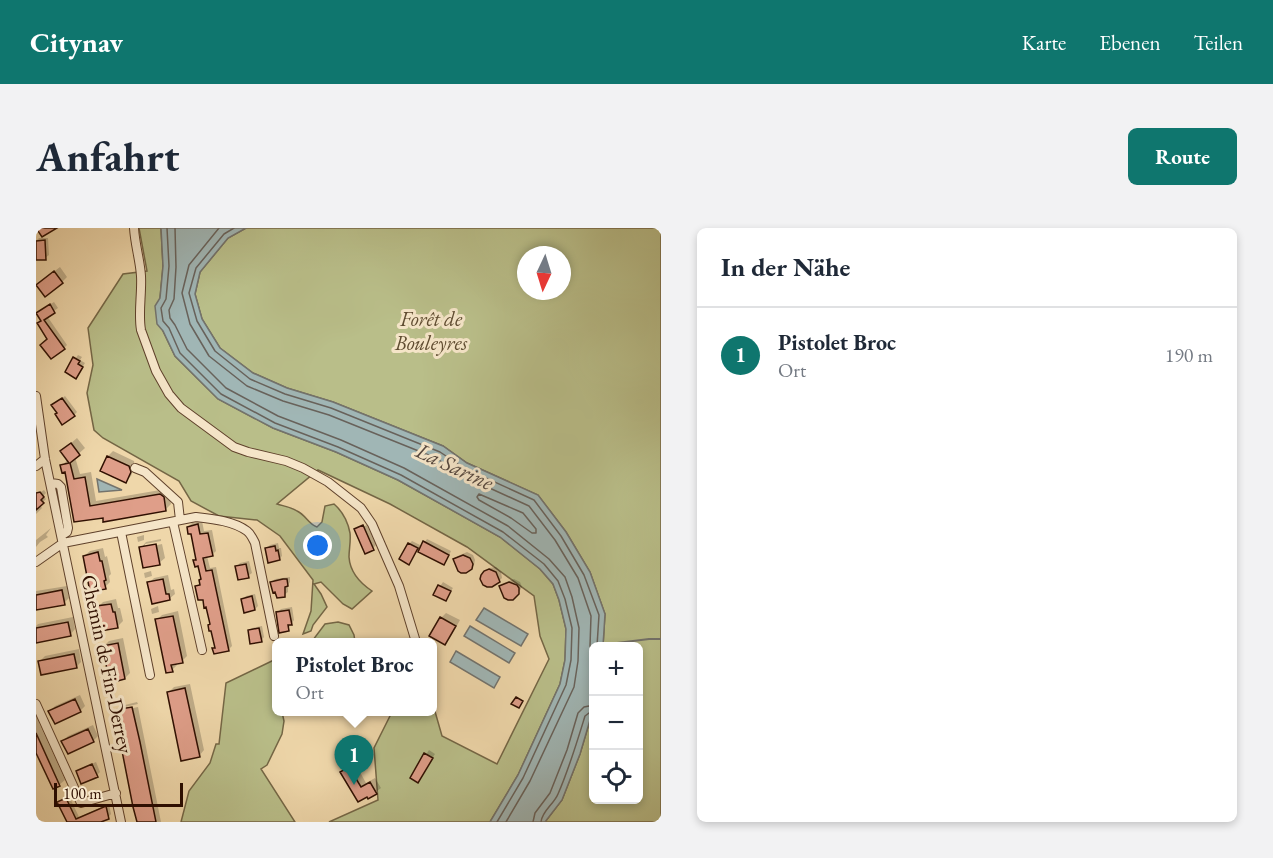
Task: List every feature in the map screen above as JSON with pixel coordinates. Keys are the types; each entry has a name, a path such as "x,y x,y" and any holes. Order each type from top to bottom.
{"street":[{"path":"134,228 141,268 141,330 156,371 169,394 182,408 234,447 303,468 328,482 361,508 372,524 399,586 415,638"},
{"name":"Chemin de Fin-Derrey","path":"36,396 45,459 121,822"},
{"path":"36,466 45,459"},
{"path":"135,468 145,472 178,502 177,521 202,650"},
{"path":"36,562 63,539 121,532 196,517 216,519 241,528 249,533 255,543 274,636"},
{"path":"121,532 150,675"},
{"path":"36,704 81,803 116,793"}],"green space":[{"path":"139,228 161,228 163,266 160,298 163,331 175,356 218,399 273,428 336,452 398,480 500,537 540,569 553,584 566,629 565,660 560,684 518,775 490,822 329,822 378,800 374,748 390,716 436,716 442,736 497,764 549,659 540,636 534,596 467,547 390,504 318,470 277,504 292,508 317,527 322,522 325,506 334,504 342,513 349,529 351,568 360,581 372,591 352,609 343,604 321,582 314,584 327,607 311,631 303,634 311,611 313,580 280,536 257,520 219,516 191,501 179,481 103,438 94,430 87,393 93,365 88,328 123,274 147,271"},
{"name":"Forêt de Bouleyres","path":"246,228 661,228 661,822 545,822 562,800 589,724 589,804 643,804 643,642 603,642 605,614 590,572 566,532 538,495 467,463 443,446 333,402 287,388 253,373 220,348 202,319 195,294 200,272 228,238"},
{"path":"338,622 349,625 354,638 314,638 325,624"},
{"path":"272,661 272,716 283,716 284,721 282,734 267,765 261,769 295,822 181,822 189,791 210,763 216,744 219,744 226,683"}],"water":[{"name":"La Sarine","path":"161,228 246,228 228,238 200,272 195,294 202,319 220,348 253,373 287,388 333,402 443,446 467,463 538,495 566,532 590,572 605,614 603,642 589,642 589,724 562,800 545,822 490,822 518,775 560,684 565,660 566,629 553,584 540,569 500,537 398,480 336,452 273,428 218,399 175,356 157,324 155,306 160,298 163,266"},
{"path":"97,479 122,490 99,492"},
{"path":"484,608 528,634 521,646 476,620"},
{"path":"470,626 515,653 509,663 464,636"},
{"path":"456,651 500,677 494,688 450,662"}],"building":[{"path":"36,228 57,228 42,237"},
{"path":"45,240 46,260 36,260 36,241"},
{"path":"54,271 63,283 45,297 36,285"},
{"path":"50,304 55,313 44,320 65,349 51,359 40,345 47,339 37,323 41,321 36,313"},
{"path":"73,357 80,361 78,364 83,367 76,379 65,372"},
{"path":"62,398 75,416 62,425 51,405"},
{"path":"71,443 80,455 70,463 74,479 85,477 90,506 160,494 164,497 166,511 103,522 103,518 74,522 65,472 62,473 60,465 69,463 60,451"},
{"path":"107,456 129,466 131,472 126,483 100,471"},
{"path":"40,492 44,497 41,500 44,503 36,510 36,493"},
{"path":"198,524 200,534 208,533 213,556 203,558 206,571 212,570 229,651 214,654 212,648 215,648 211,631 209,631 208,625 210,624 206,607 204,608 203,600 198,600 195,586 200,585 199,580 201,579 198,566 195,567 193,560 196,560 191,534 188,534 187,527"},
{"path":"363,525 374,550 365,554 354,529"},
{"path":"423,541 449,555 444,565 418,552"},
{"path":"408,543 418,548 409,565 399,559"},
{"path":"156,544 160,565 143,568 139,547"},
{"path":"275,546 280,560 268,563 265,548"},
{"path":"98,552 100,561 102,561 106,589 90,592 83,556"},
{"path":"463,555 470,558 473,564 472,569 466,573 458,571 453,559"},
{"path":"246,564 249,578 238,580 235,566"},
{"path":"489,569 496,572 500,582 492,587 483,585 480,579 484,571"},
{"path":"163,579 166,594 169,594 170,600 152,604 147,582"},
{"path":"287,579 288,586 285,587 285,597 277,598 270,582"},
{"path":"509,582 519,588 519,594 513,600 504,598 499,586"},
{"path":"438,585 451,591 446,601 433,595"},
{"path":"62,590 65,605 36,610 36,595"},
{"path":"252,596 255,610 244,613 241,599"},
{"path":"111,604 118,628 101,631 96,606"},
{"path":"289,610 292,625 288,625 289,631 279,633 276,612"},
{"path":"173,616 183,663 171,665 173,672 166,673 155,619"},
{"path":"440,617 456,626 445,645 437,640 437,638 429,636"},
{"path":"68,622 71,636 36,643 36,628"},
{"path":"259,628 262,642 250,644 248,630"},
{"path":"118,643 125,679 110,683 102,646"},
{"path":"74,654 77,668 41,675 38,661"},
{"path":"185,688 200,757 181,761 167,692"},
{"path":"516,697 523,701 519,708 511,704"},
{"path":"75,699 81,712 55,724 48,711"},
{"path":"132,707 156,822 137,822 133,807 114,710"},
{"path":"88,729 94,742 68,754 61,741"},
{"path":"36,733 60,786 53,789 36,753"},
{"path":"424,753 433,758 418,783 410,778"},
{"path":"92,764 98,777 81,784 76,771"},
{"path":"349,767 361,787 370,782 377,794 358,802 340,772"},
{"path":"66,798 76,819 106,806 109,819 101,822 67,822 57,802"}],"waterway":[{"path":"625,642 661,639"}],"place":[{"name":"Pistolet Broc","path":"354,785"}]}
